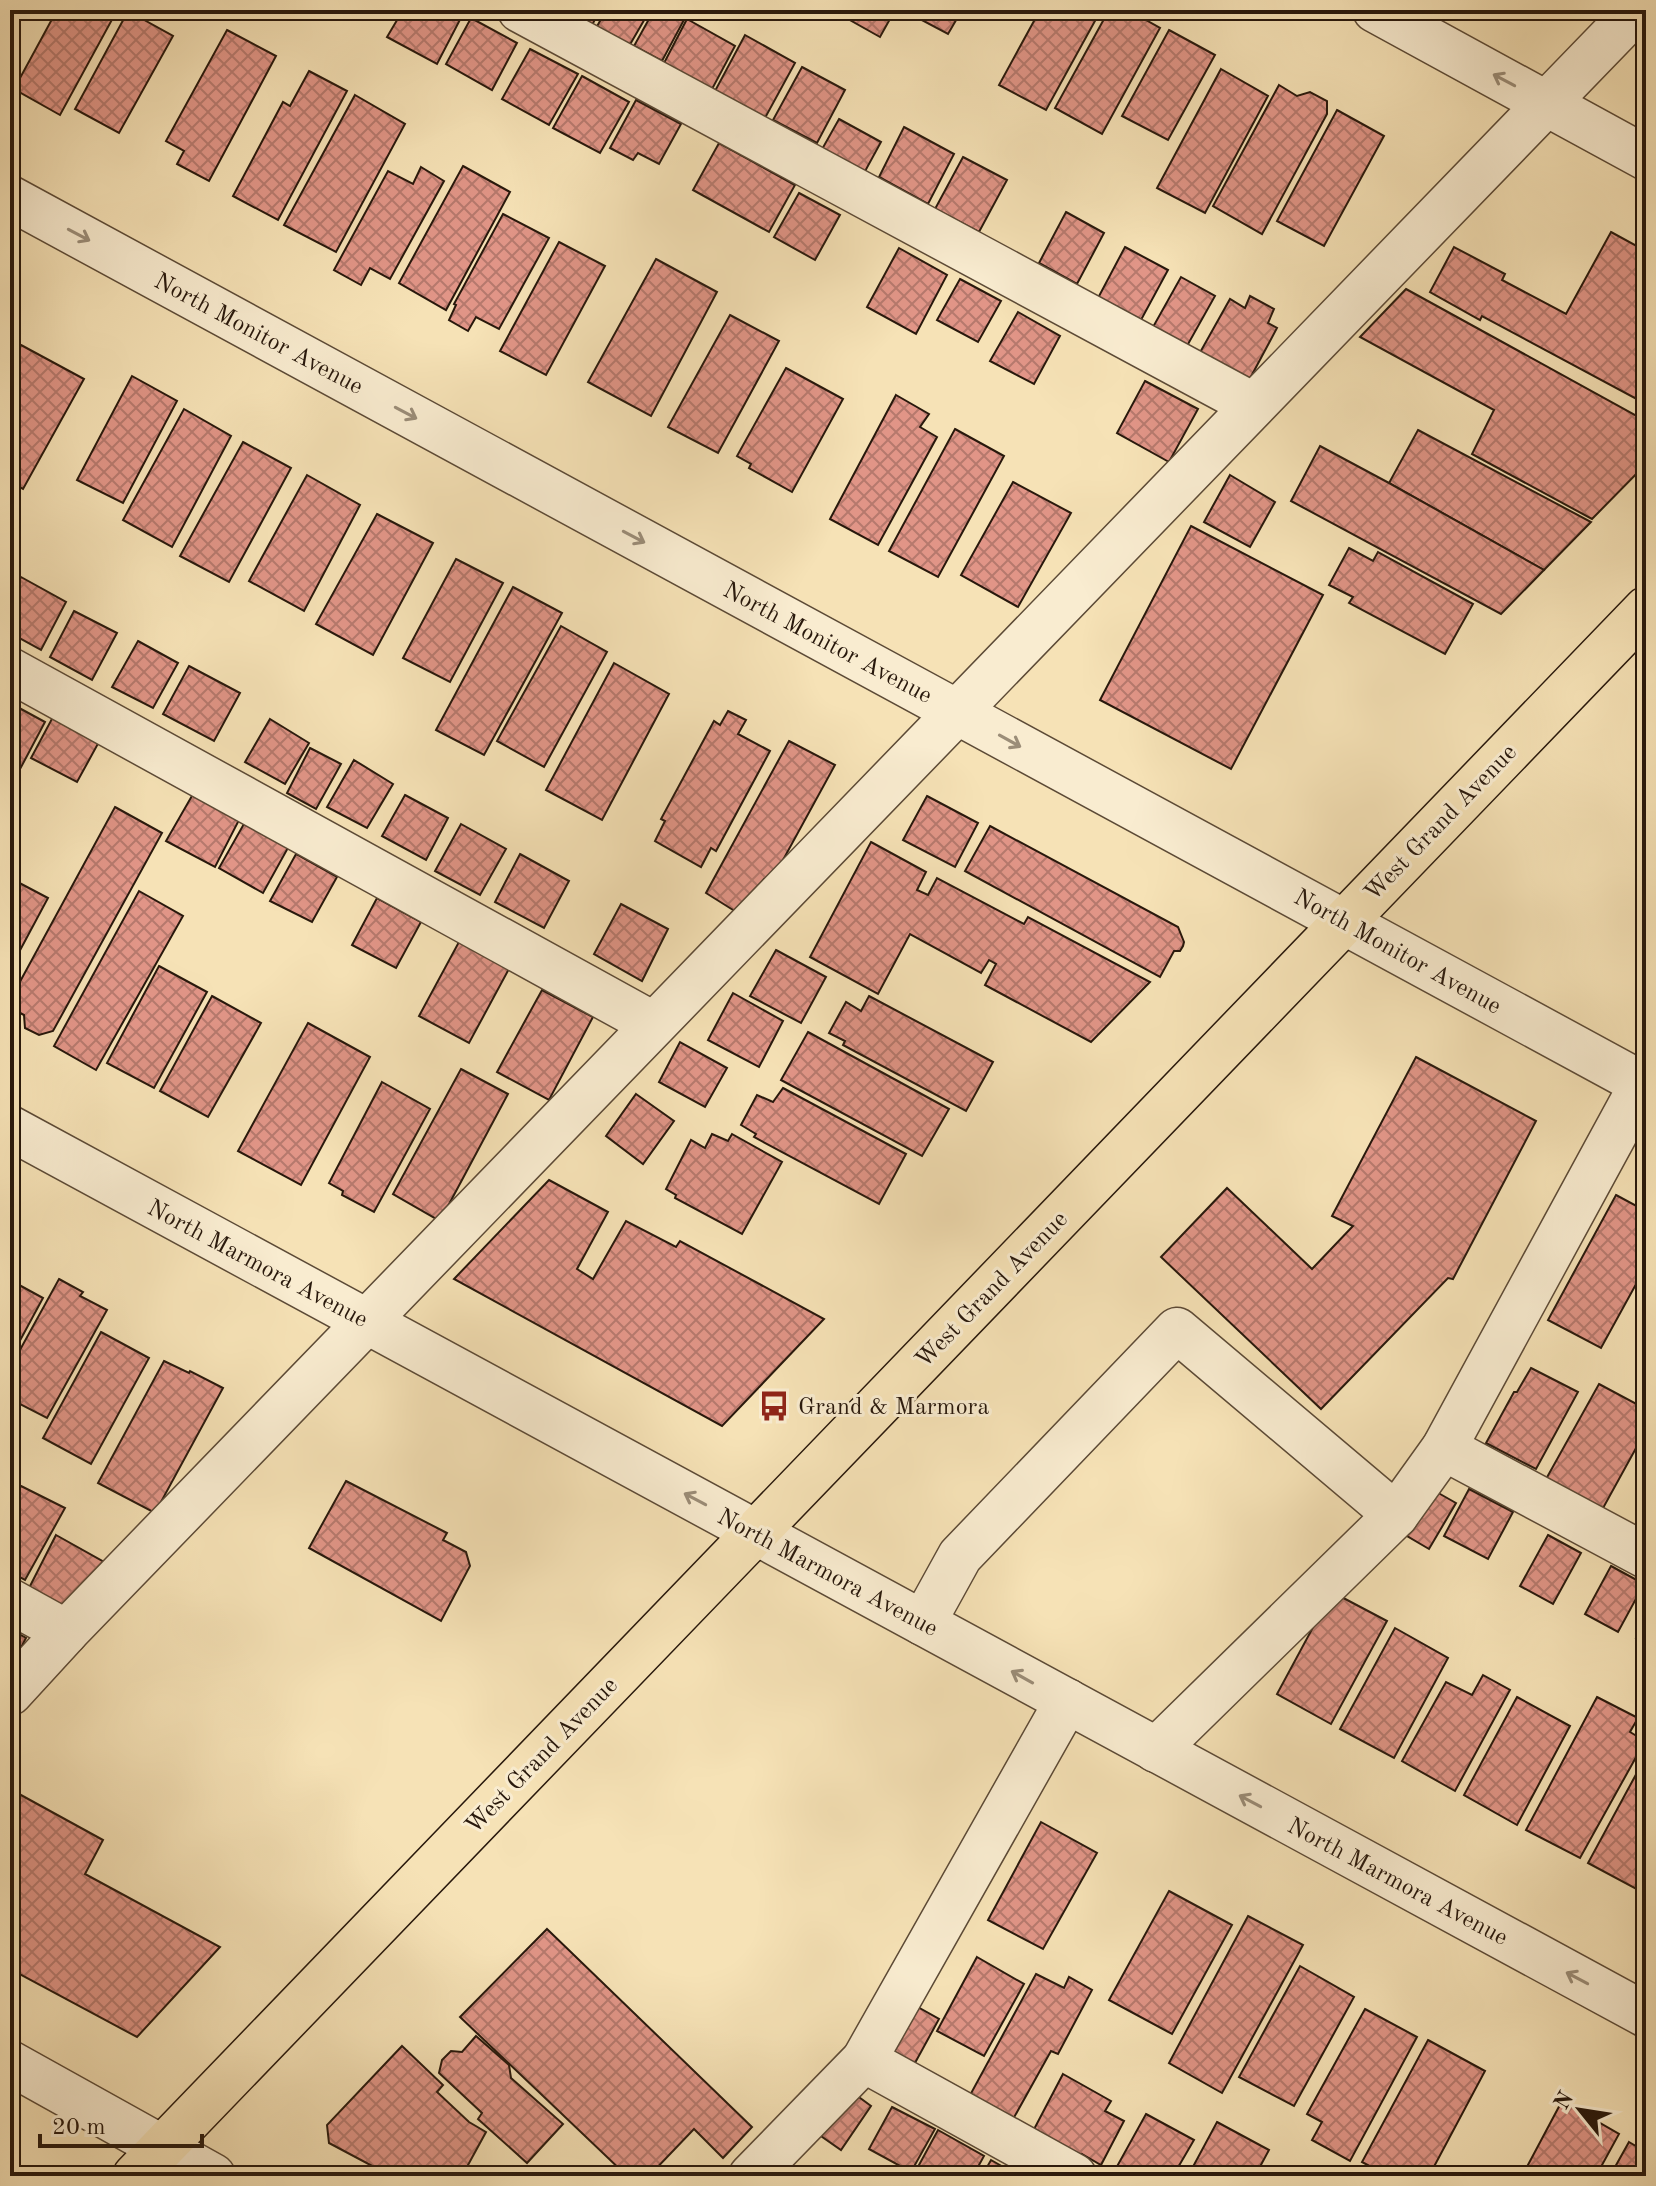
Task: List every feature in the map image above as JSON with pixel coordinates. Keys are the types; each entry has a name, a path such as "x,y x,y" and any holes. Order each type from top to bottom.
{"main road":[{"name":"West Grand Avenue","path":"149,2162 1646,609"}],"street":[{"path":"520,10 1253,405"},
{"path":"1375,10 1646,158"},
{"path":"10,1693 653,1024 1637,10"},
{"name":"North Monitor Avenue","path":"10,198 1644,1085"},
{"path":"10,670 653,1024"},
{"path":"1156,1750 1396,1515 1444,1448 1644,1085"},
{"name":"North Marmora Avenue","path":"10,1128 1646,2015"},
{"path":"923,1623 960,1556 1177,1330 1396,1515"},
{"path":"1444,1448 1646,1556"},
{"path":"10,1601 66,1632"},
{"path":"751,2176 864,2060 1067,1701"},
{"path":"864,2060 1074,2176"},
{"path":"10,2063 149,2162 213,2176"}],"building":[{"path":"57,10 103,10 114,16 60,115 14,89"},
{"path":"403,10 464,12 437,64 387,37"},
{"path":"558,10 600,10 591,27"},
{"path":"606,10 650,10 628,48 595,30"},
{"path":"654,10 666,10 684,20 662,61 634,46"},
{"path":"832,10 895,10 880,37"},
{"path":"903,10 962,10 948,34"},
{"path":"1040,10 1101,10 1046,110 999,85"},
{"path":"1109,10 1128,10 1160,28 1102,134 1055,108"},
{"path":"128,11 173,36 119,133 75,109"},
{"path":"471,18 517,43 492,90 446,64"},
{"path":"687,19 735,46 711,91 663,65"},
{"path":"227,30 276,56 209,181 177,164 184,151 166,141"},
{"path":"1169,30 1215,55 1168,140 1122,116"},
{"path":"745,35 795,63 765,118 715,91"},
{"path":"530,49 578,74 549,125 502,99"},
{"path":"802,67 845,90 817,143 773,120"},
{"path":"1221,69 1268,96 1205,213 1157,188"},
{"path":"309,71 347,91 278,220 233,196 283,102 290,106"},
{"path":"582,76 629,102 600,153 553,128"},
{"path":"1279,85 1297,96 1310,92 1327,101 1327,114 1262,234 1213,206"},
{"path":"355,95 405,124 336,252 284,225"},
{"path":"636,100 681,124 659,164 638,153 633,160 610,148"},
{"path":"1337,110 1384,136 1324,246 1277,221"},
{"path":"839,119 881,142 863,175 821,151"},
{"path":"904,127 954,154 928,204 879,177"},
{"path":"719,143 795,185 769,232 693,190"},
{"path":"963,157 1007,180 979,232 935,209"},
{"path":"463,166 510,192 446,310 399,283"},
{"path":"421,167 444,181 390,279 370,268 361,285 334,270 388,171 413,184"},
{"path":"799,193 840,215 815,260 774,237"},
{"path":"1066,212 1104,233 1077,284 1039,263"},
{"path":"503,214 549,238 499,329 476,317 468,331 449,320 454,304"},
{"path":"1611,232 1646,251 1646,404 1482,316 1480,320 1430,292 1454,247 1505,274 1502,280 1566,314"},
{"path":"559,242 605,266 546,375 500,351"},
{"path":"1125,247 1168,270 1141,320 1098,298"},
{"path":"899,248 947,275 916,334 867,307"},
{"path":"656,259 717,292 651,416 588,382"},
{"path":"1181,277 1215,296 1187,346 1153,327"},
{"path":"960,279 1001,301 978,342 937,320"},
{"path":"1406,289 1646,421 1646,464 1592,519 1472,454 1494,410 1360,337"},
{"path":"1250,296 1274,309 1268,323 1277,328 1247,384 1198,356 1230,299 1245,308"},
{"path":"1018,312 1060,336 1034,384 990,361"},
{"path":"730,315 779,341 718,453 668,427"},
{"path":"10,321 19,326 10,342"},
{"path":"21,345 84,379 23,489 10,482 10,364"},
{"path":"786,368 843,399 792,492 749,468 751,464 737,456"},
{"path":"132,376 177,401 123,503 77,480"},
{"path":"1145,381 1198,409 1169,462 1117,433"},
{"path":"896,395 929,414 920,427 937,437 878,545 830,519"},
{"path":"184,409 231,436 172,547 123,520"},
{"path":"955,429 1004,456 938,577 889,551"},
{"path":"1418,430 1591,522 1544,570 1389,483"},
{"path":"243,442 291,468 229,582 180,556"},
{"path":"1320,446 1544,570 1501,614 1291,501"},
{"path":"307,475 360,505 304,611 249,581"},
{"path":"1230,475 1275,502 1250,547 1204,522"},
{"path":"1013,482 1071,513 1018,607 961,575"},
{"path":"377,514 433,543 373,655 316,624"},
{"path":"1191,526 1323,595 1231,769 1100,700"},
{"path":"1349,548 1373,561 1378,552 1473,604 1445,654 1349,603 1353,597 1329,585"},
{"path":"456,559 503,583 450,682 403,658"},
{"path":"21,577 66,602 41,650 10,633 10,596"},
{"path":"513,587 562,613 484,755 436,730"},
{"path":"74,611 117,633 92,680 50,657"},
{"path":"561,626 607,652 544,767 497,741"},
{"path":"138,641 178,663 153,708 112,687"},
{"path":"614,663 669,694 602,820 546,790"},
{"path":"189,666 240,693 214,741 163,714"},
{"path":"10,703 45,722 19,771 10,766"},
{"path":"728,711 746,720 738,734 770,751 716,851 711,848 701,867 655,841 665,821 661,819 714,721 720,725"},
{"path":"54,715 100,740 77,782 31,758"},
{"path":"270,719 309,743 285,784 245,762"},
{"path":"789,741 835,765 771,882 764,879 741,915 706,893"},
{"path":"310,748 341,764 316,809 287,793"},
{"path":"354,760 393,784 367,828 327,807"},
{"path":"193,794 239,820 215,867 166,841"},
{"path":"405,795 448,818 426,860 382,836"},
{"path":"927,796 978,823 955,867 903,840"},
{"path":"115,807 162,833 53,1031 39,1035 25,1028 24,1015 10,1008 10,1000"},
{"path":"245,822 289,846 263,893 219,868"},
{"path":"461,824 506,849 480,895 435,871"},
{"path":"990,826 1178,927 1184,942 1180,951 1174,951 1160,977 965,871"},
{"path":"871,842 926,872 917,890 928,895 937,878 1024,924 1028,917 1150,982 1091,1042 985,985 996,964 989,960 981,973 910,934 878,994 810,957"},
{"path":"296,854 337,877 312,922 270,901"},
{"path":"520,854 569,881 544,928 495,902"},
{"path":"10,878 48,898 10,969"},
{"path":"139,891 183,916 96,1070 54,1046"},
{"path":"377,898 421,922 396,968 352,945"},
{"path":"621,904 668,929 642,981 594,954"},
{"path":"460,940 510,967 469,1043 419,1016"},
{"path":"776,950 826,977 801,1023 750,996"},
{"path":"159,966 207,992 154,1088 107,1063"},
{"path":"542,990 593,1017 549,1100 497,1072"},
{"path":"733,993 783,1021 759,1067 708,1040"},
{"path":"212,996 261,1023 208,1117 160,1091"},
{"path":"869,996 993,1062 966,1111 843,1045 845,1041 829,1033 846,1002 861,1011"},
{"path":"308,1023 370,1057 301,1185 238,1151"},
{"path":"808,1032 949,1109 922,1156 781,1080"},
{"path":"680,1042 727,1068 705,1107 659,1082"},
{"path":"1416,1057 1536,1121 1453,1279 1448,1278 1321,1409 1161,1257 1227,1188 1312,1269 1353,1226 1332,1216"},
{"path":"461,1069 508,1094 440,1221 393,1194"},
{"path":"382,1082 430,1109 374,1212 342,1195 343,1191 329,1183"},
{"path":"783,1088 906,1154 879,1204 754,1137 756,1134 741,1125 757,1095 773,1102"},
{"path":"636,1094 674,1121 643,1164 606,1136"},
{"path":"712,1134 728,1141 732,1134 782,1162 742,1234 675,1198 676,1195 666,1189 691,1140 705,1148"},
{"path":"549,1180 608,1212 577,1269 593,1279 626,1221 676,1247 680,1241 824,1319 722,1426 454,1279"},
{"path":"1616,1195 1646,1211 1646,1266 1601,1348 1548,1320"},
{"path":"59,1279 83,1292 80,1296 107,1310 47,1418 10,1399 10,1368"},
{"path":"10,1280 43,1298 10,1359"},
{"path":"101,1332 149,1358 91,1464 43,1438"},
{"path":"164,1361 223,1388 155,1513 98,1483"},
{"path":"1531,1368 1578,1392 1536,1469 1486,1443"},
{"path":"1599,1384 1646,1409 1646,1430 1602,1510 1546,1479"},
{"path":"346,1481 447,1533 443,1540 466,1552 470,1566 441,1621 309,1548"},
{"path":"21,1486 65,1508 25,1580 10,1572 10,1505"},
{"path":"1426,1486 1456,1503 1429,1549 1402,1533"},
{"path":"1469,1489 1513,1512 1488,1559 1444,1536"},
{"path":"56,1535 104,1562 76,1614 29,1588"},
{"path":"1548,1535 1581,1553 1553,1604 1520,1586"},
{"path":"1611,1566 1644,1584 1618,1632 1585,1614"},
{"path":"1332,1592 1387,1621 1331,1724 1277,1694"},
{"path":"1646,1617 1646,1643 1636,1638"},
{"path":"1395,1628 1448,1658 1394,1758 1340,1729"},
{"path":"10,1629 26,1638 10,1669"},
{"path":"1483,1675 1510,1690 1455,1791 1402,1761 1446,1682 1472,1695"},
{"path":"1517,1697 1570,1726 1517,1825 1464,1795"},
{"path":"1597,1697 1638,1718 1630,1732 1645,1741 1580,1858 1526,1830"},
{"path":"1646,1756 1646,1886 1642,1892 1588,1863"},
{"path":"10,1789 103,1840 85,1874 220,1947 137,2037 10,1969"},
{"path":"1041,1822 1097,1853 1043,1949 988,1920"},
{"path":"1169,1891 1232,1925 1172,2034 1109,2000"},
{"path":"1248,1916 1303,1945 1222,2093 1169,2063"},
{"path":"547,1929 752,2127 723,2158 694,2129 649,2176 627,2176 460,2017"},
{"path":"977,1957 1024,1984 984,2056 937,2031"},
{"path":"1300,1966 1354,1997 1294,2106 1239,2077"},
{"path":"1036,1974 1064,1988 1069,1977 1092,1990 1058,2054 1051,2051 1012,2121 969,2097"},
{"path":"916,2006 939,2019 915,2063 891,2051"},
{"path":"1365,2009 1417,2037 1350,2161 1312,2140 1322,2122 1307,2114"},
{"path":"476,2036 509,2065 511,2078 563,2124 527,2163 478,2119 482,2113 439,2073 442,2060 451,2051 462,2052"},
{"path":"1428,2040 1485,2071 1429,2176 1388,2176 1362,2162"},
{"path":"402,2046 443,2085 437,2092 469,2122 486,2132 462,2176 391,2176 329,2143 327,2125"},
{"path":"1063,2074 1111,2101 1105,2111 1124,2121 1101,2165 1082,2154 1079,2159 1032,2133"},
{"path":"848,2089 871,2106 841,2150 818,2134"},
{"path":"1562,2101 1619,2134 1596,2176 1522,2176"},
{"path":"892,2107 935,2129 911,2172 869,2149"},
{"path":"1146,2114 1194,2140 1173,2176 1126,2176 1115,2170"},
{"path":"1217,2122 1269,2150 1255,2176 1188,2176"},
{"path":"938,2130 984,2156 973,2176 913,2176"},
{"path":"1629,2142 1646,2152 1646,2176 1610,2176"},
{"path":"991,2160 1019,2176 982,2176"}],"place":[{"name":"Grand & Marmora","path":"774,1406"}]}
